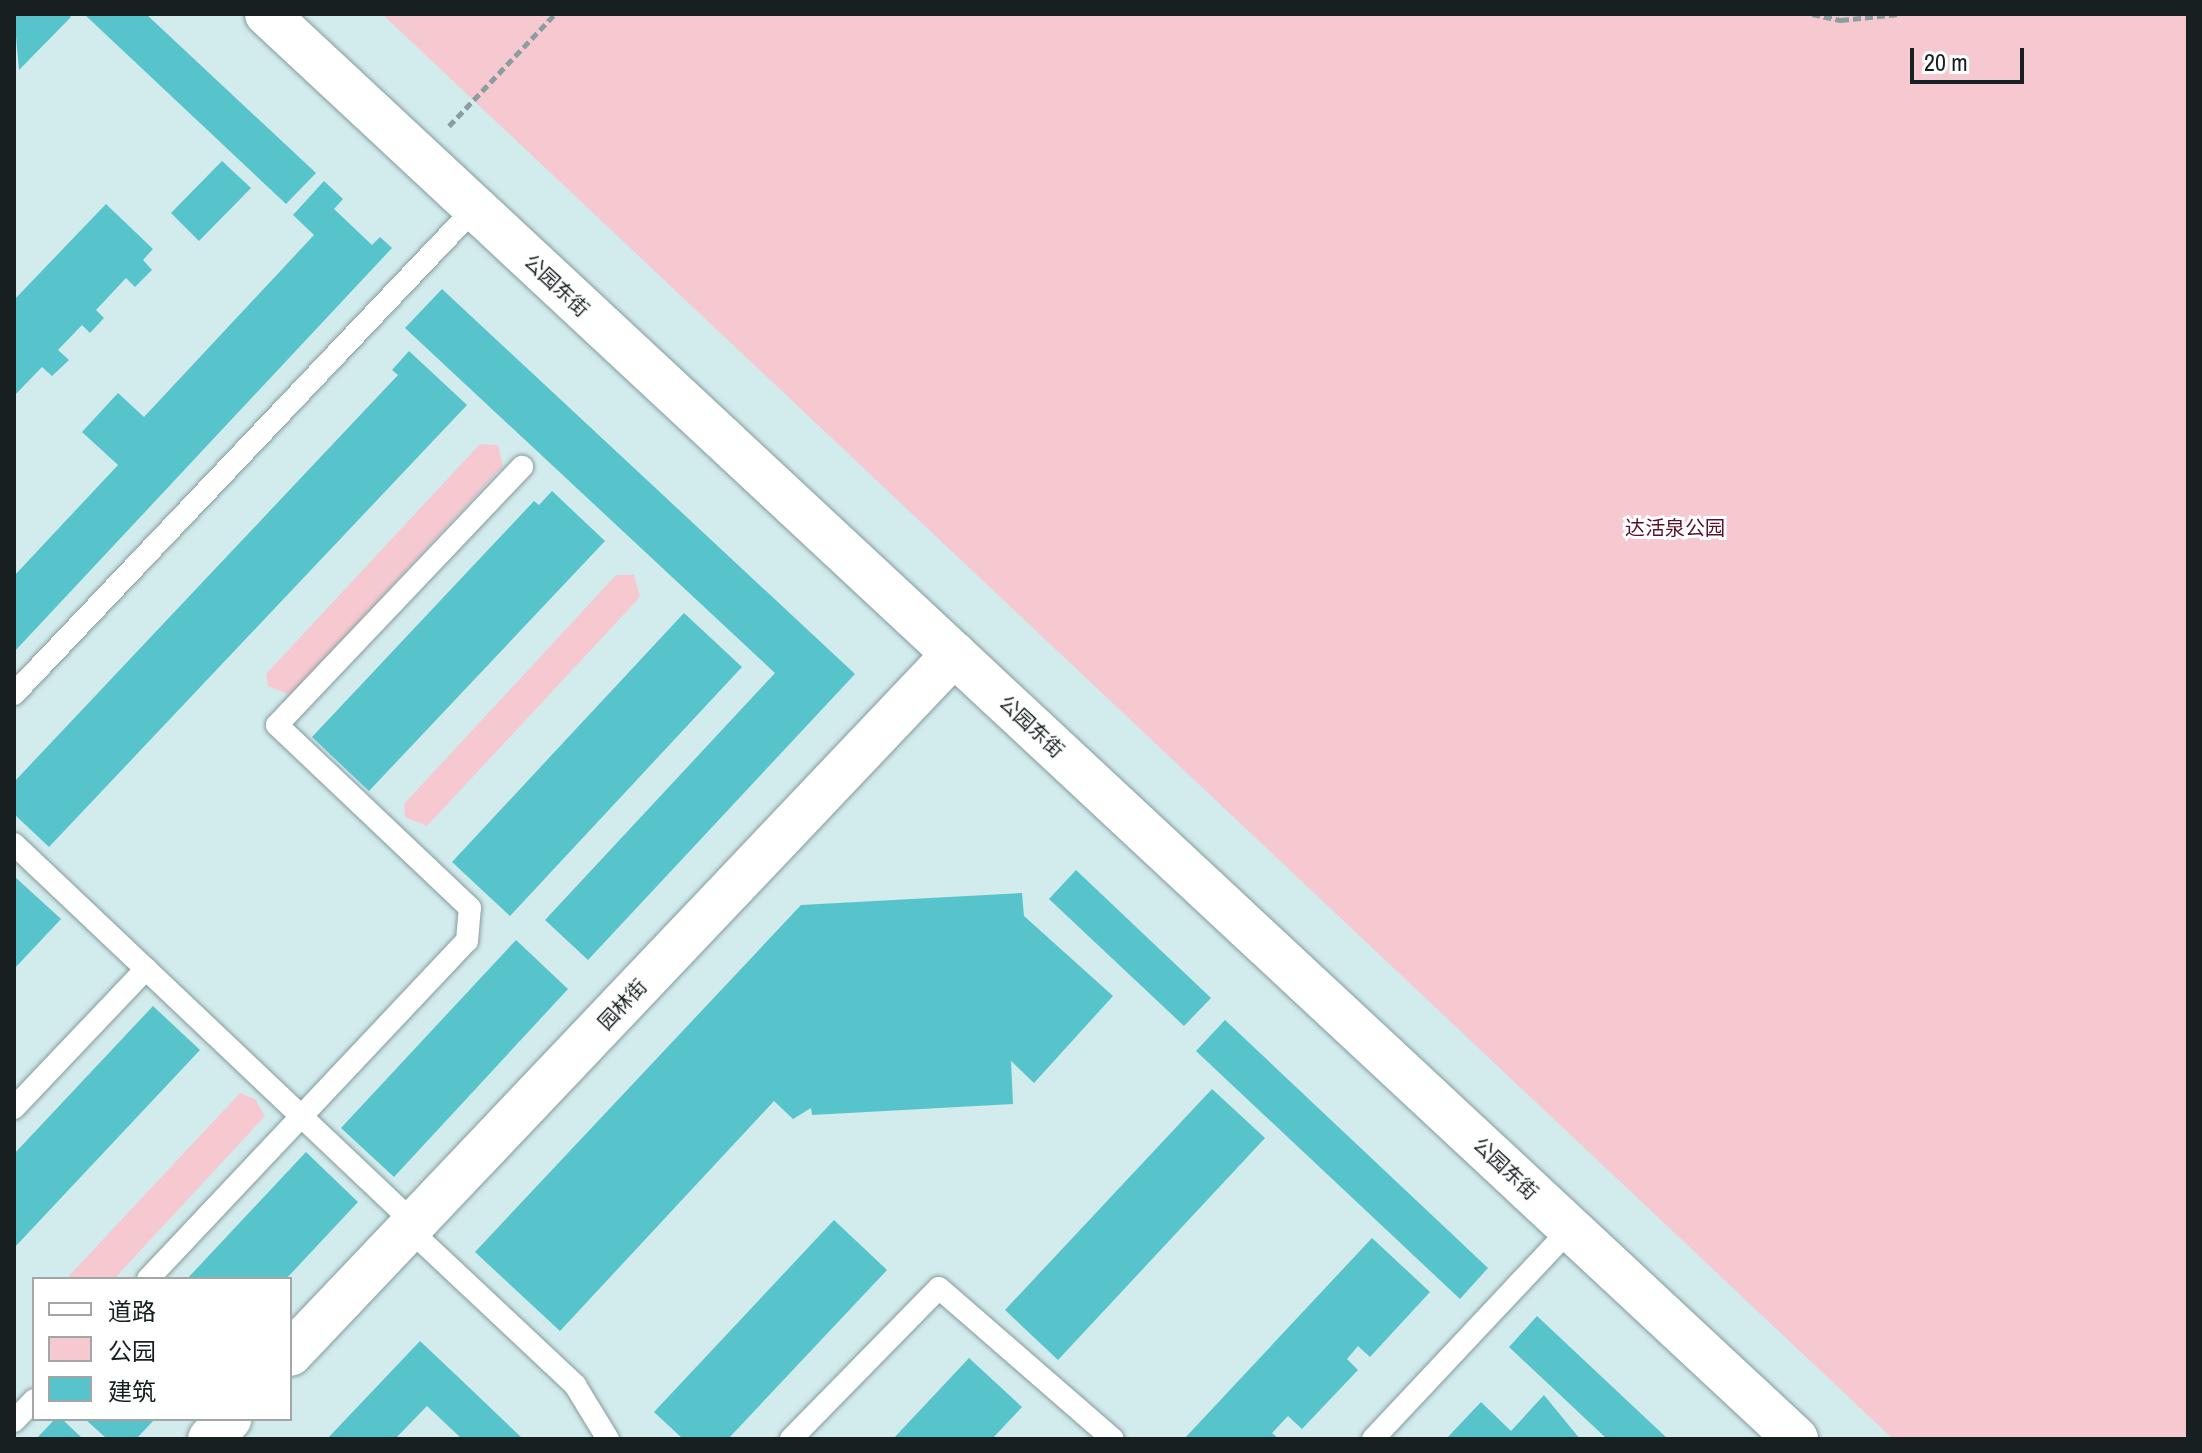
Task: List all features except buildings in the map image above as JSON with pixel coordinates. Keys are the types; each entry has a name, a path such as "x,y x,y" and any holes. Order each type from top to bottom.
{"street":[{"name":"公园东街","path":"267,14 1796,1439"},
{"name":"园林街","path":"292,1352 954,654"},
{"path":"210,1439 227,1421"}],"lane":[{"path":"14,694 475,208"},
{"path":"150,1277 467,941 473,921 470,908 277,725 522,467"},
{"path":"14,844 302,1116 575,1385 608,1439"},
{"path":"14,1108 146,969"},
{"path":"1373,1439 1570,1229"},
{"path":"791,1439 939,1288 1113,1439"},
{"path":"14,1421 32,1402"}],"path":[{"path":"420,157 555,14"},
{"path":"1812,14 1841,20 1899,14"}],"green space":[{"name":"达活泉公园","path":"382,14 2188,14 2188,1439 1893,1439"},
{"path":"480,444 498,445 503,466 290,695 268,686 266,674"},
{"path":"616,575 634,575 640,597 427,826 405,817 404,804"},
{"path":"240,1093 255,1099 265,1116 116,1277 68,1277"}]}
